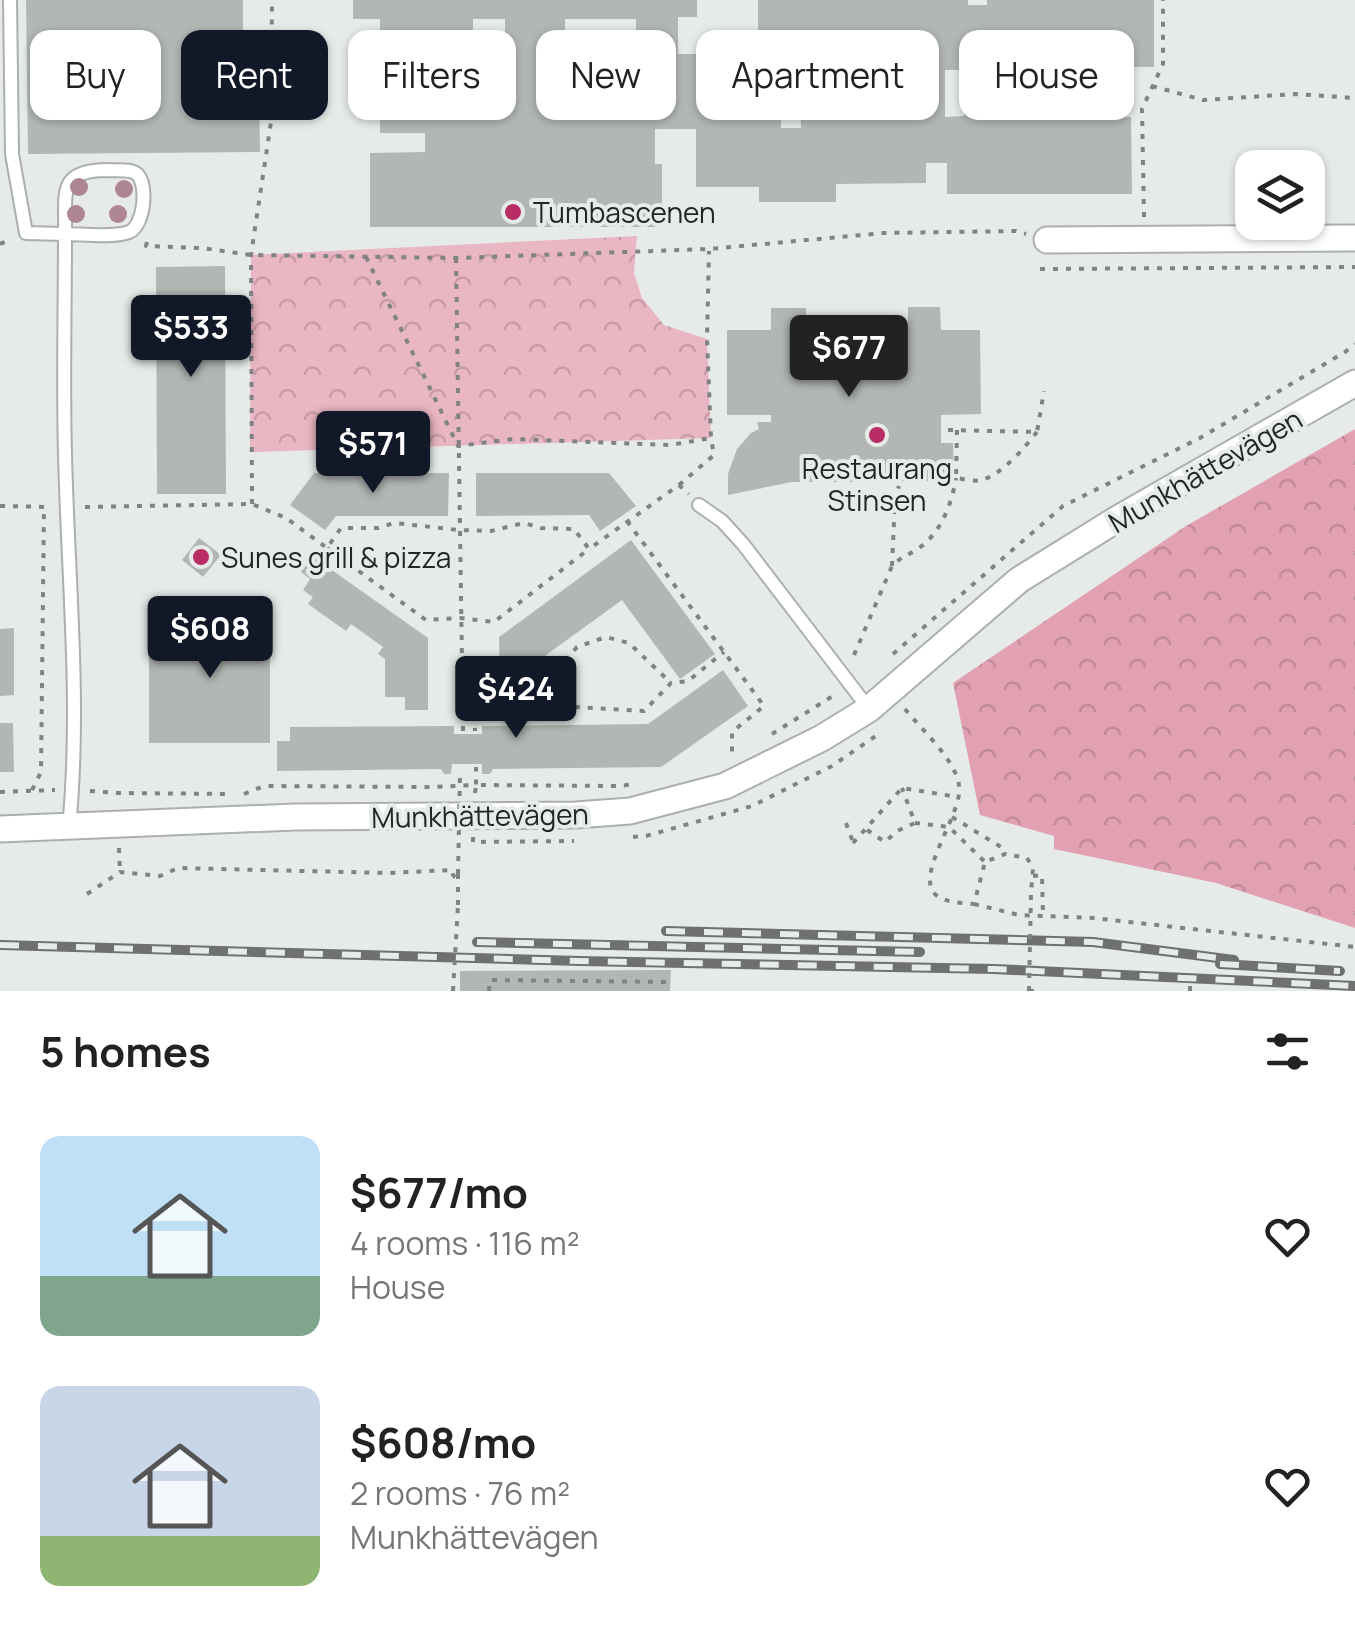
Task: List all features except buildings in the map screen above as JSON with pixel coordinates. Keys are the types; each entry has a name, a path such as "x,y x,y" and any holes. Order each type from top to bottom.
{"street":[{"path":"1047,240 1355,238"},
{"name":"Munkhättevägen","path":"0,829 295,817 473,829 630,811 725,786 822,738 869,708 1019,580 1118,518 1355,383"}],"lane":[{"path":"10,0 12,154 26,233 65,234 125,234 141,220 143,206 140,176 132,171 86,170 72,178 66,188 65,234 64,454 72,582 73,770 69,828"},
{"path":"699,505 722,521 743,544 869,708"}],"path":[{"path":"252,504 251,255 270,122 272,0"},
{"path":"1144,226 1142,108 1163,64 1163,0"},
{"path":"1152,86 1202,100 1295,94 1355,98"},
{"path":"143,206 153,209 146,246 251,255 456,258 709,249 884,233 1016,232 1047,240"},
{"path":"67,507 252,504 286,518 426,620 494,622 714,455 710,438 709,249"},
{"path":"366,257 458,446"},
{"path":"456,258 462,731"},
{"path":"1040,269 1355,267"},
{"path":"891,655 1063,506 1200,438 1355,344"},
{"path":"956,478 981,480 1009,462 1037,432 1044,392"},
{"path":"948,430 1037,432"},
{"path":"892,566 929,539 952,499 957,430"},
{"path":"458,446 513,439 670,445 710,438"},
{"path":"679,484 699,505"},
{"path":"854,655 892,566 898,486"},
{"path":"0,506 44,507 41,772 31,792"},
{"path":"628,521 764,706 732,732 732,759"},
{"path":"327,548 341,528 394,524 491,531 524,524 574,529 588,550"},
{"path":"550,698 556,674 578,647 606,637 628,642 671,683"},
{"path":"463,715 512,716 550,698 574,707 644,711 671,683 688,681 724,652"},
{"path":"762,740 852,684"},
{"path":"893,690 948,760 959,782 960,797 931,870 930,883 935,894 951,902 1019,915 1093,918 1355,948"},
{"path":"474,715 475,731"},
{"path":"473,829 476,767"},
{"path":"453,991 460,774"},
{"path":"117,793 246,794 264,786 638,783"},
{"path":"902,788 960,797"},
{"path":"902,788 915,823"},
{"path":"846,823 853,843 902,788"},
{"path":"952,817 1005,854"},
{"path":"865,829 885,842 915,823 949,827 985,862"},
{"path":"985,862 1005,854 1027,858 1034,868 1029,991 1040,991"},
{"path":"974,904 985,862"},
{"path":"86,894 120,872 160,876 178,868 389,874 452,870 458,877"},
{"path":"1034,876 1042,875 1042,916"},
{"path":"489,991 490,980 670,982"}],"green space":[{"path":"637,236 634,273 642,298 664,325 707,339 711,438 250,452 251,255"},
{"path":"1355,429 1355,928 1216,883 1054,849 1054,836 980,815 953,683 1186,526"}],"railway":[{"path":"666,931 1093,942 1234,960"},
{"path":"477,942 920,952"},
{"path":"0,945 994,969 1355,986"},
{"path":"1220,964 1340,971"}],"place":[{"name":"Tumbascenen","path":"513,212"},
{"name":"Restaurang Stinsen","path":"877,435"},
{"name":"Sunes grill & pizza","path":"201,557"}]}
